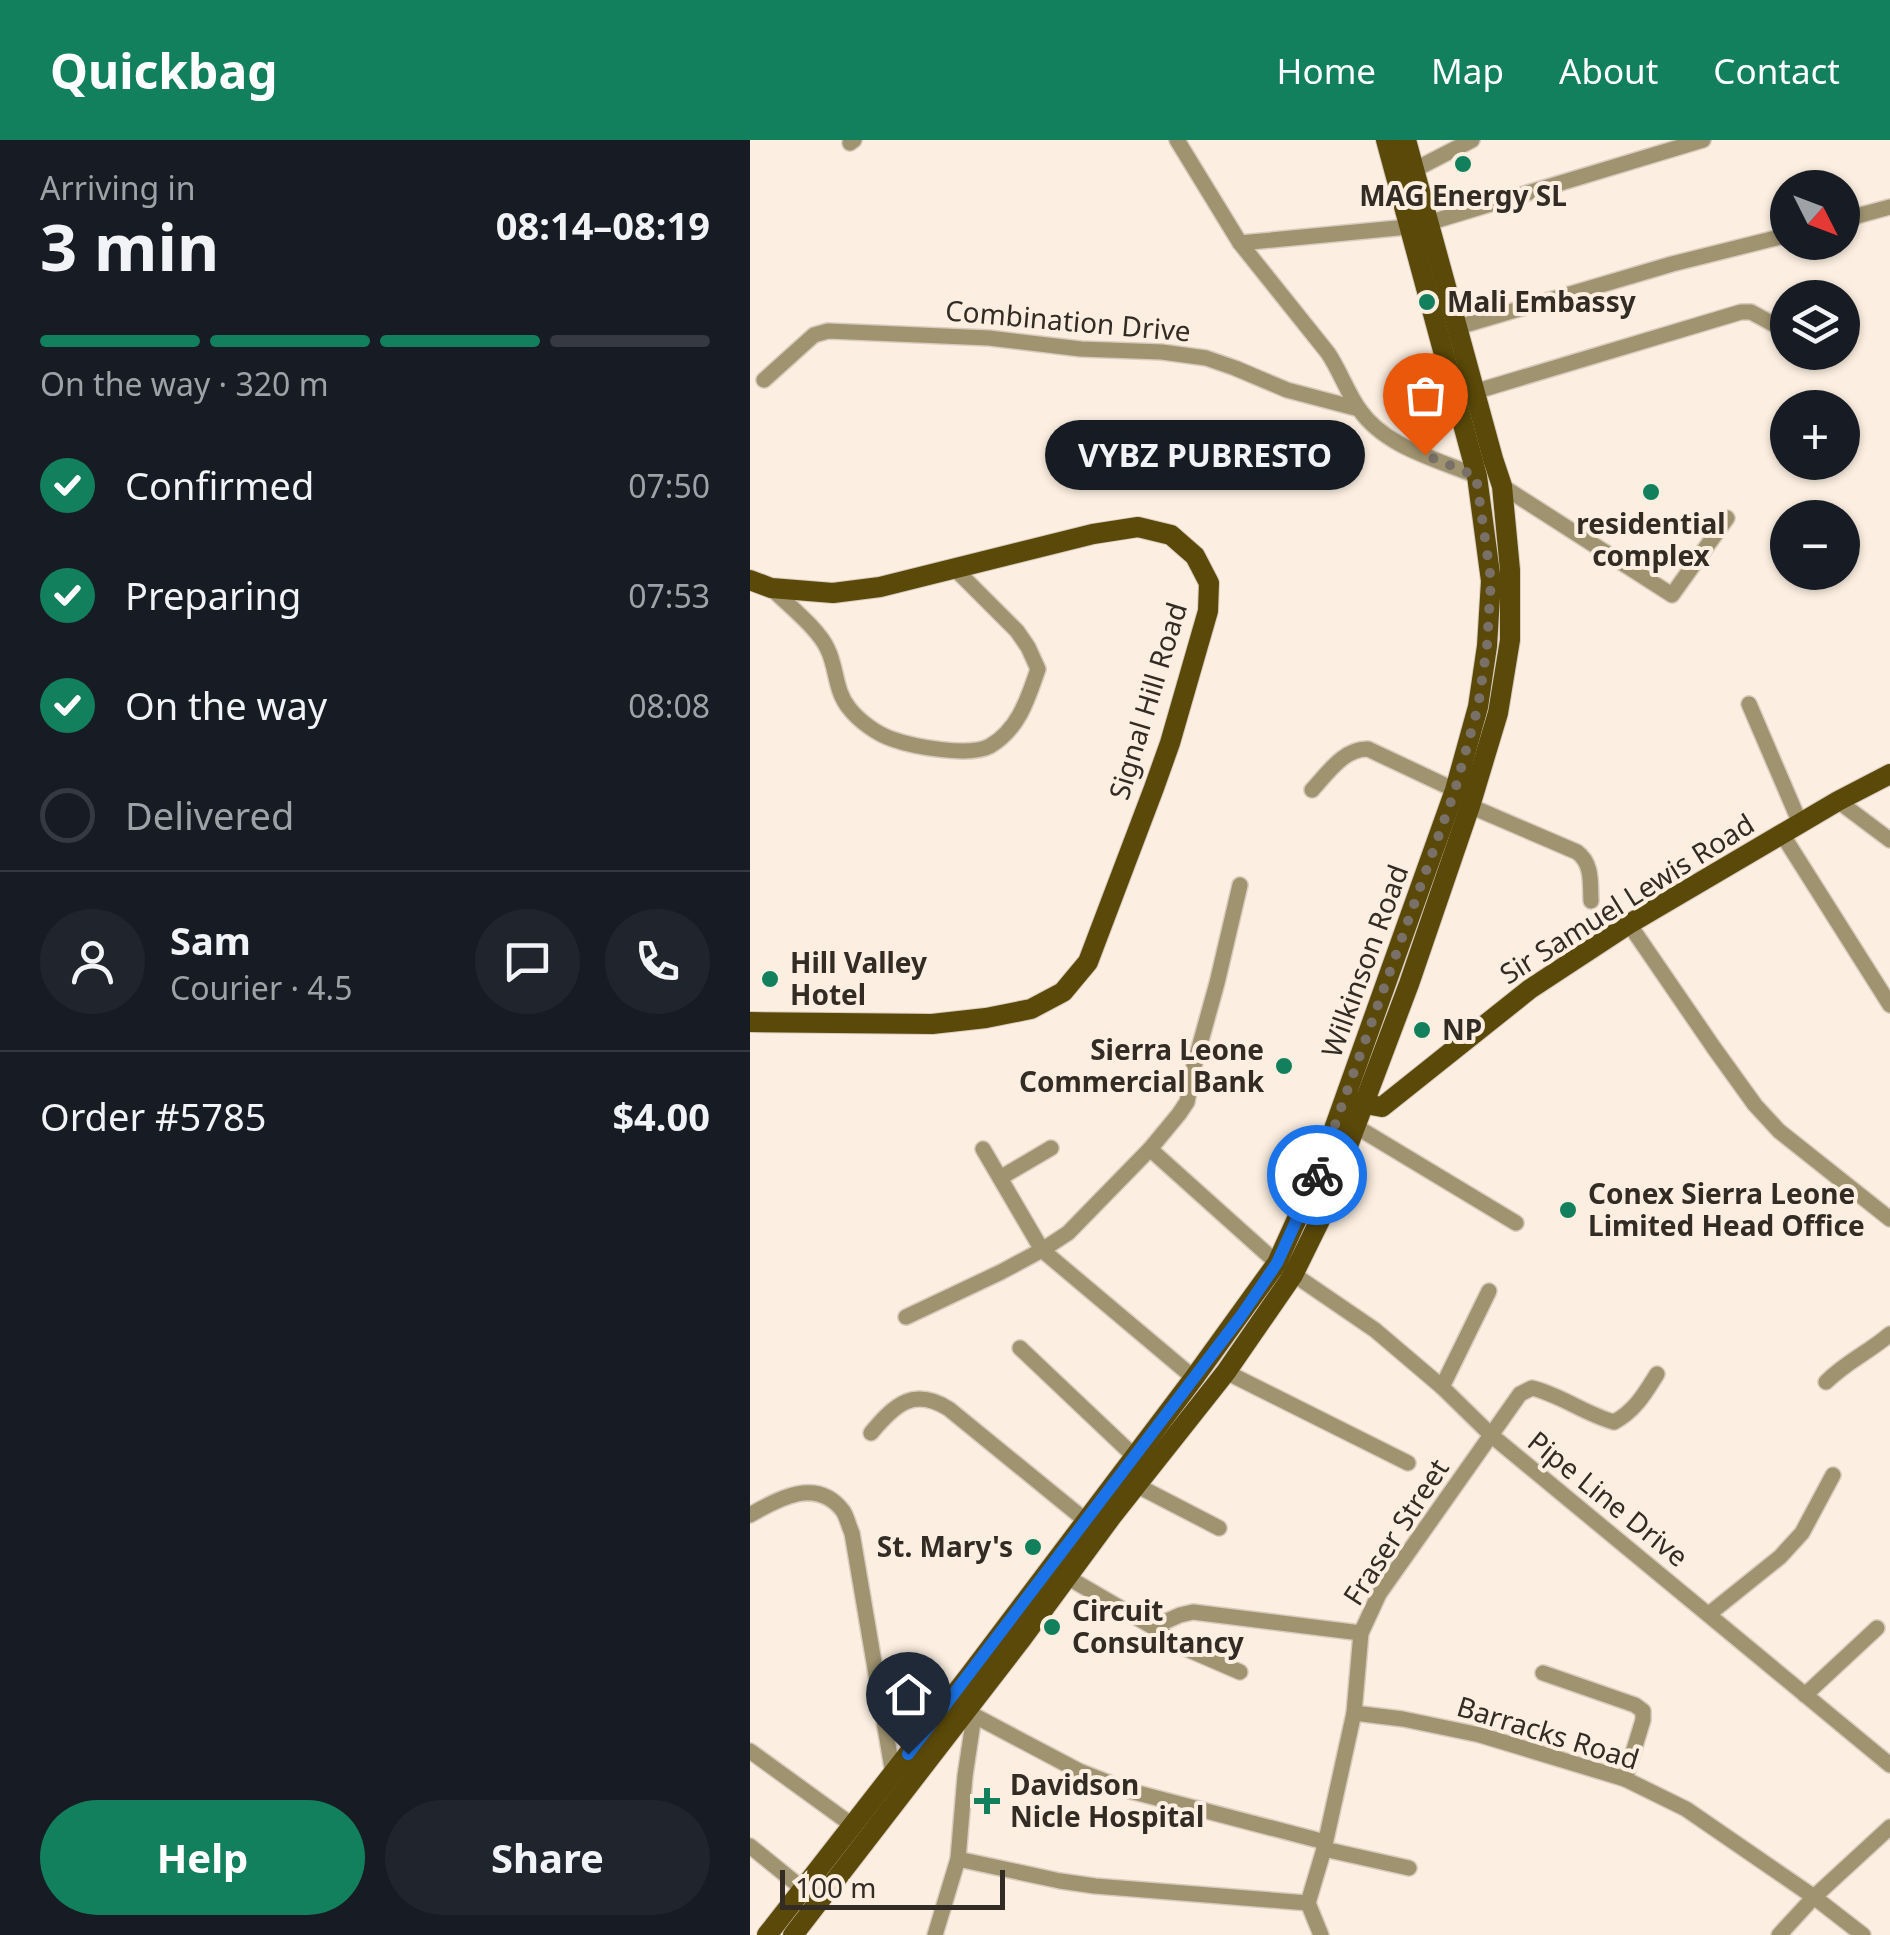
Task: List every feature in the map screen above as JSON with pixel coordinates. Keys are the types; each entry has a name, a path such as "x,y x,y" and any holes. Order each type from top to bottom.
{"main road":[{"name":"Wilkinson Road","path":"793,1935 1226,1372 1285,1269 1320,1168 1377,1071 1470,806 1498,713 1510,640 1510,570 1502,486 1458,327 1386,140"},
{"name":"Wilkinson Road","path":"767,1935 893,1774 963,1710 1085,1520 1320,1220 1356,1133 1362,1098 1478,707 1491,580 1476,476 1418,225 1414,170 1406,140"},
{"name":"Signal Hill Road","path":"750,580 771,588 833,593 880,587 1094,534 1138,527 1172,535 1195,556 1209,583 1208,611 1170,744 1088,962 1062,992 1031,1009 932,1024 750,1022"},
{"name":"Sir Samuel Lewis Road","path":"1362,1098 1404,1087 1530,989 1629,924 1890,774"},
{"path":"1377,1071 1404,1087"}],"street":[{"path":"1177,140 1240,243 1328,354 1359,408"},
{"path":"1414,170 1472,140"},
{"path":"1240,243 1418,225 1703,140"},
{"path":"1860,215 1890,207"},
{"path":"1458,327 1770,239"},
{"path":"1474,392 1741,312 1752,312 1770,322"},
{"name":"Combination Drive","path":"764,380 814,335 828,331 928,334 1080,349 1162,352 1206,358 1318,400 1359,408 1386,437 1476,476"},
{"path":"1502,486 1672,595 1727,518"},
{"path":"771,588 827,647 839,692 868,726 901,742 970,752 988,747 1006,734 1024,710 1038,670 1016,631 955,570"},
{"path":"1749,704 1791,829 1890,1005"},
{"path":"1312,790 1346,754 1356,749 1368,750 1455,790"},
{"path":"1838,801 1890,840"},
{"path":"1470,806 1578,852 1589,866 1591,901"},
{"path":"906,1316 1042,1250 1068,1233 1150,1149 1188,1102 1240,886"},
{"path":"1629,924 1755,1105 1779,1130 1890,1218"},
{"path":"1356,1133 1516,1223"},
{"path":"1000,1178 1052,1148"},
{"path":"983,1149 1042,1250 1194,1378"},
{"name":"Pipe Line Drive","path":"1150,1149 1285,1269 1374,1330 1442,1387 1490,1435 1890,1766"},
{"path":"1442,1387 1489,1291"},
{"path":"1826,1382 1843,1365 1890,1334"},
{"path":"1020,1348 1134,1456"},
{"path":"1226,1372 1408,1463"},
{"name":"Fraser Street","path":"1308,1902 1354,1714 1361,1633 1379,1594 1520,1394 1532,1388 1567,1400 1596,1418 1614,1422 1637,1405 1657,1374"},
{"path":"871,1433 900,1406 918,1397 933,1400 1085,1520"},
{"path":"1709,1614 1780,1557 1802,1533 1833,1475"},
{"path":"1136,1485 1219,1528"},
{"path":"750,1516 776,1499 804,1491 824,1496 844,1512 852,1533 893,1774"},
{"path":"1067,1577 1180,1646 1240,1672"},
{"path":"1153,1627 1193,1612 1361,1633"},
{"path":"1805,1695 1877,1628"},
{"path":"1543,1673 1635,1704 1643,1711 1625,1779"},
{"path":"955,1935 936,1933 958,1858 965,1776 963,1710 1079,1771 1130,1791 1409,1868"},
{"name":"Barracks Road","path":"1354,1714 1480,1734 1625,1779 1686,1809 1863,1935"},
{"path":"750,1751 852,1825"},
{"path":"1779,1935 1890,1826"},
{"path":"750,1846 802,1889"},
{"path":"958,1858 1095,1886 1308,1902 1321,1935"}],"way so far":[{"path":"1317,1175 1455,790 1478,707 1491,580 1476,476 1425,455"}],"place":[{"name":"MAG Energy SL","path":"1463,164"},
{"name":"Mali Embassy","path":"1427,302"},
{"name":"VYBZ PUBRESTO","path":"1425,455"},
{"name":"residential complex","path":"1651,492"},
{"name":"Hill Valley Hotel","path":"770,979"},
{"name":"NP","path":"1422,1030"},
{"name":"Sierra Leone Commercial Bank","path":"1284,1066"},
{"name":"Conex Sierra Leone Limited Head Office","path":"1568,1210"},
{"name":"St. Mary's","path":"1033,1547"},
{"name":"Circuit Consultancy","path":"1052,1627"},
{"name":"Davidson Nicle Hospital","path":"987,1801"}],"route":[{"path":"908,1754 1241,1316 1277,1263 1317,1175"}]}
